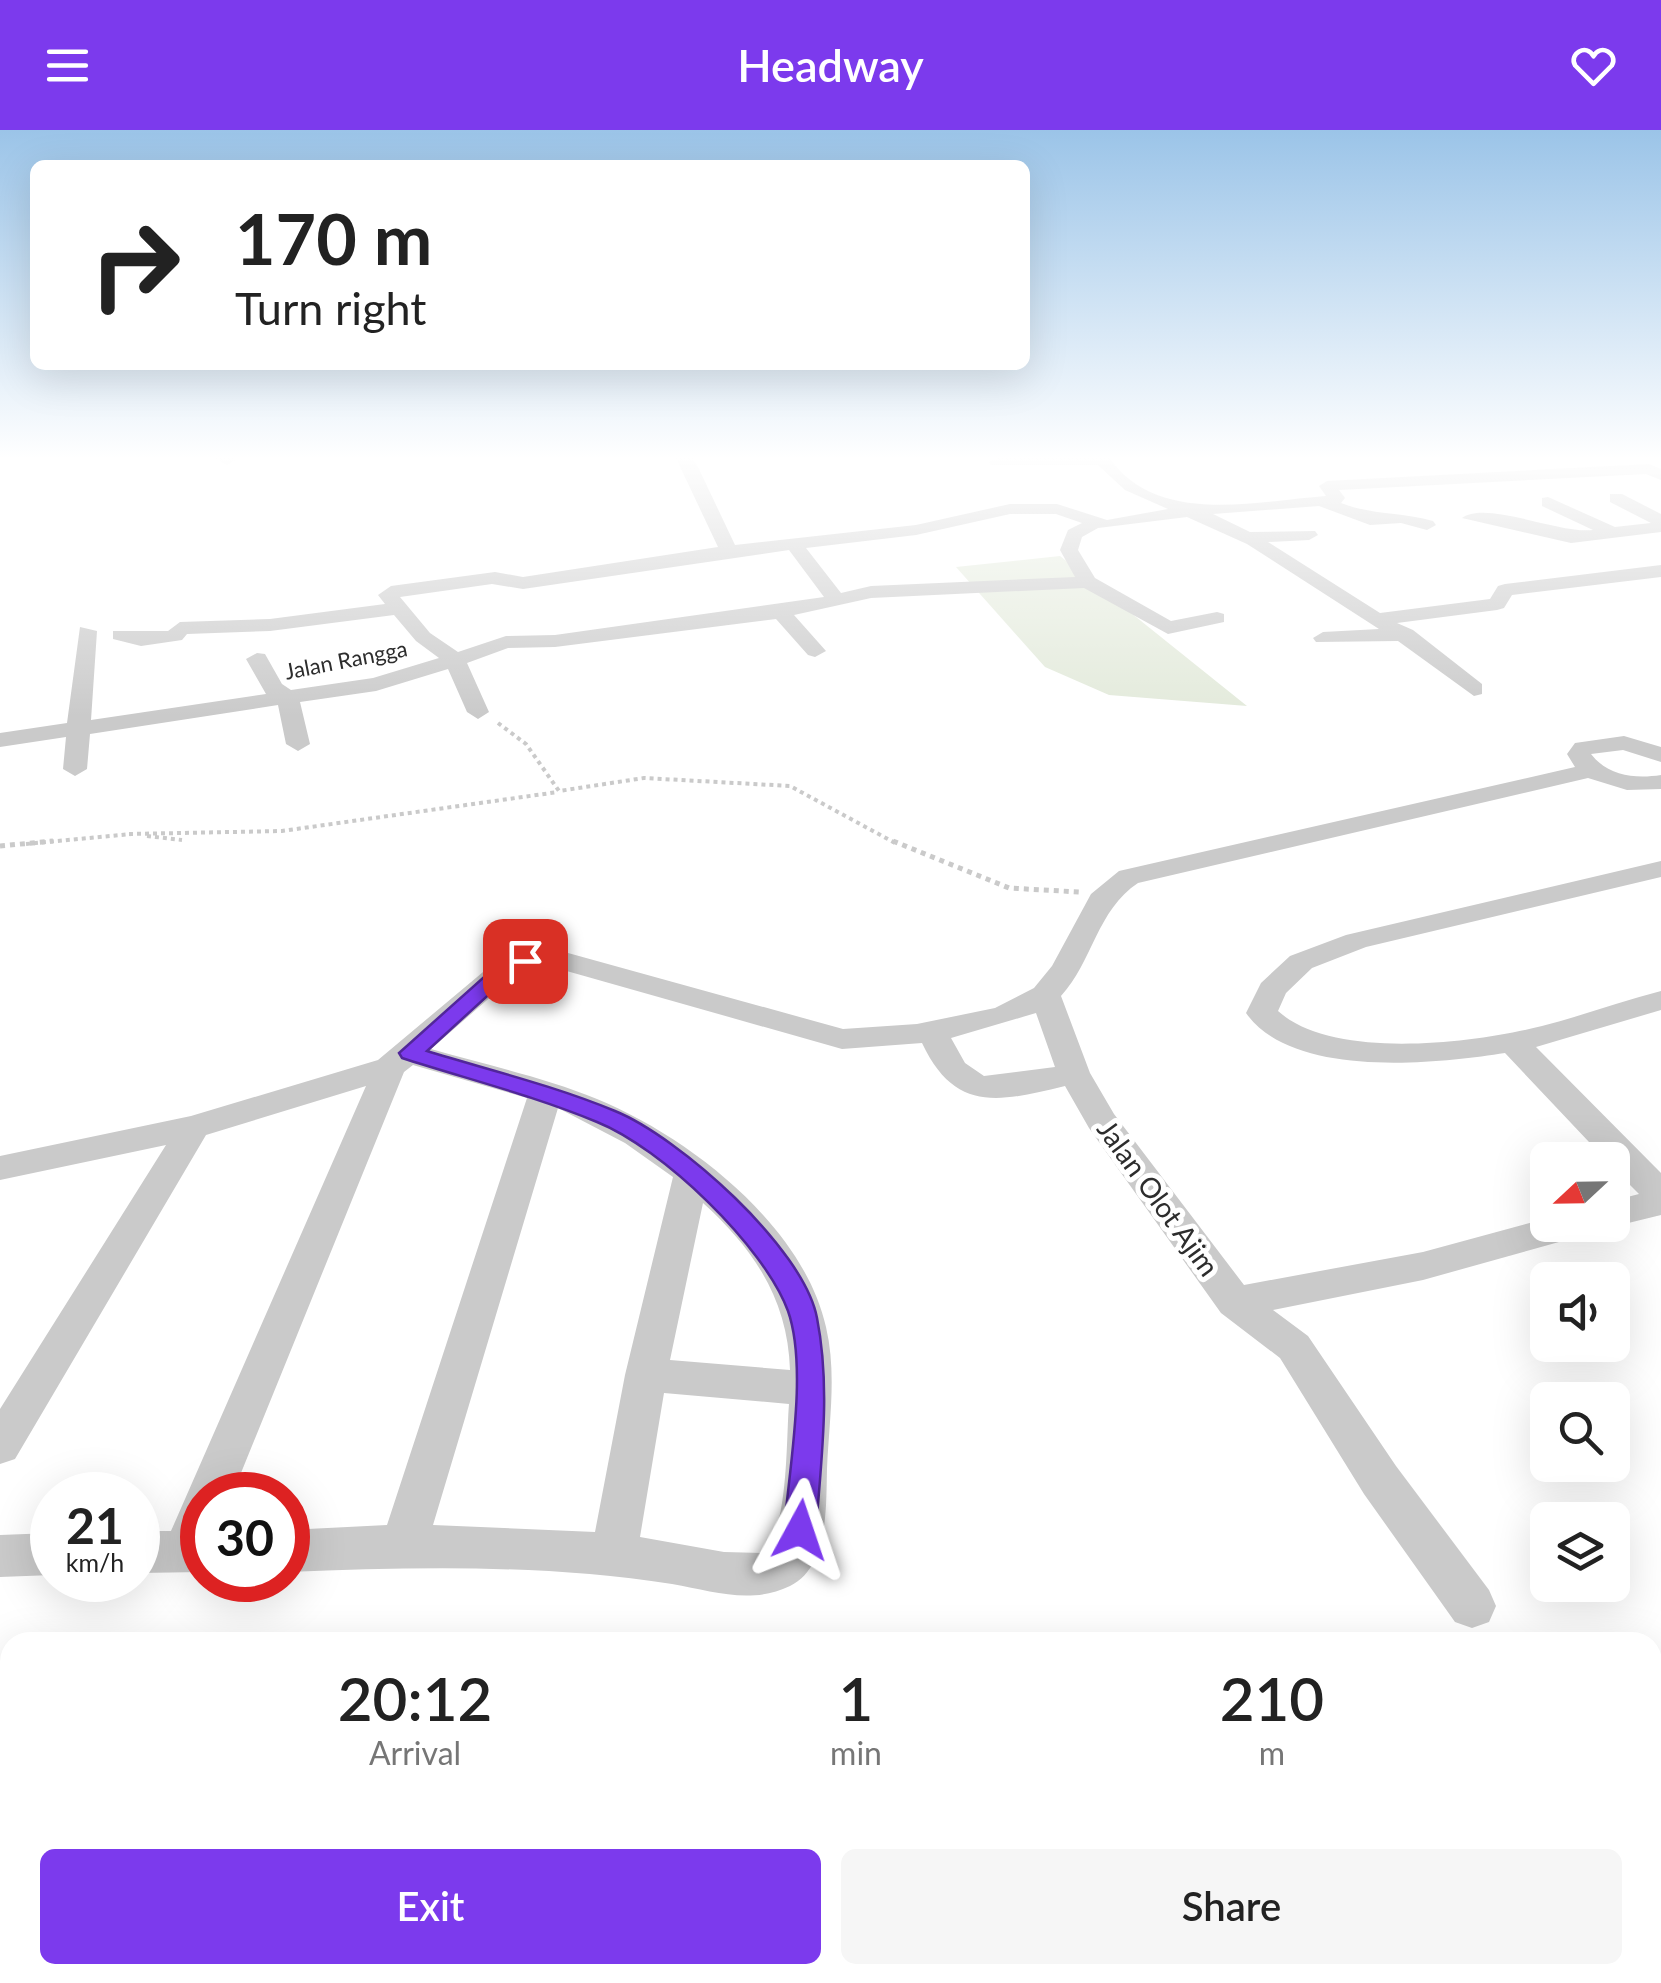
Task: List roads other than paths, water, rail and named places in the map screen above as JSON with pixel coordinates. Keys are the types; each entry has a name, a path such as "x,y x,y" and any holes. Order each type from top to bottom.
{"street":[{"path":"724,542 729,551 799,542"},
{"path":"930,542 939,550"},
{"path":"1071,542 1069,550 1088,582 1171,629 1217,618"},
{"path":"1259,542 1442,658 1474,689"},
{"path":"1574,542 1621,555 1659,572"},
{"path":"794,543 835,598"},
{"name":"Jalan Rangga","path":"455,660 423,637 388,595 391,592 495,578 507,584 523,583 729,551"},
{"path":"1380,619 1497,604 1505,590 1659,572"},
{"path":"478,712 455,660 506,642 556,641 781,612 835,598 1088,582"},
{"path":"120,634 142,640 175,636 180,628 270,626 399,608"},
{"path":"781,612 815,651"},
{"path":"75,769 82,728 88,631"},
{"path":"1323,638 1406,634"},
{"path":"256,659 273,688 288,698 298,744"},
{"name":"Jalan Rangga","path":"0,740 376,684 455,660"},
{"path":"1592,770 1580,754 1592,744 1624,743 1660,753"},
{"path":"0,1168 194,1127 400,1060 500,973 525,961 550,957 842,1040 871,1042 932,1033 1045,996 1075,951 1104,894 1115,884 1150,871 1592,770 1631,783 1658,785"},
{"path":"1661,868 1356,941 1300,962 1272,989 1262,1012 1271,1025 1298,1041 1397,1053 1512,1042 1661,1000"},
{"name":"Jalan Olot Ajim","path":"1045,996 1074,1073 1101,1120 1235,1302 1423,1266 1530,1236"},
{"path":"932,1033 957,1074 970,1083 1014,1086 1074,1073"},
{"path":"1512,1042 1645,1204"},
{"path":"310,1549 403,1546 614,1553 750,1575 777,1570 791,1556 800,1530 812,1389 803,1314 772,1252 653,1143 608,1117 545,1095 400,1060"},
{"path":"220,1472 400,1060"},
{"path":"403,1546 545,1095"},
{"path":"0,1446 194,1127"},
{"path":"614,1553 646,1375 691,1176"},
{"path":"1235,1302 1294,1348 1380,1480 1472,1606"},
{"path":"646,1375 812,1389"},
{"path":"0,1556 30,1555"}]}
